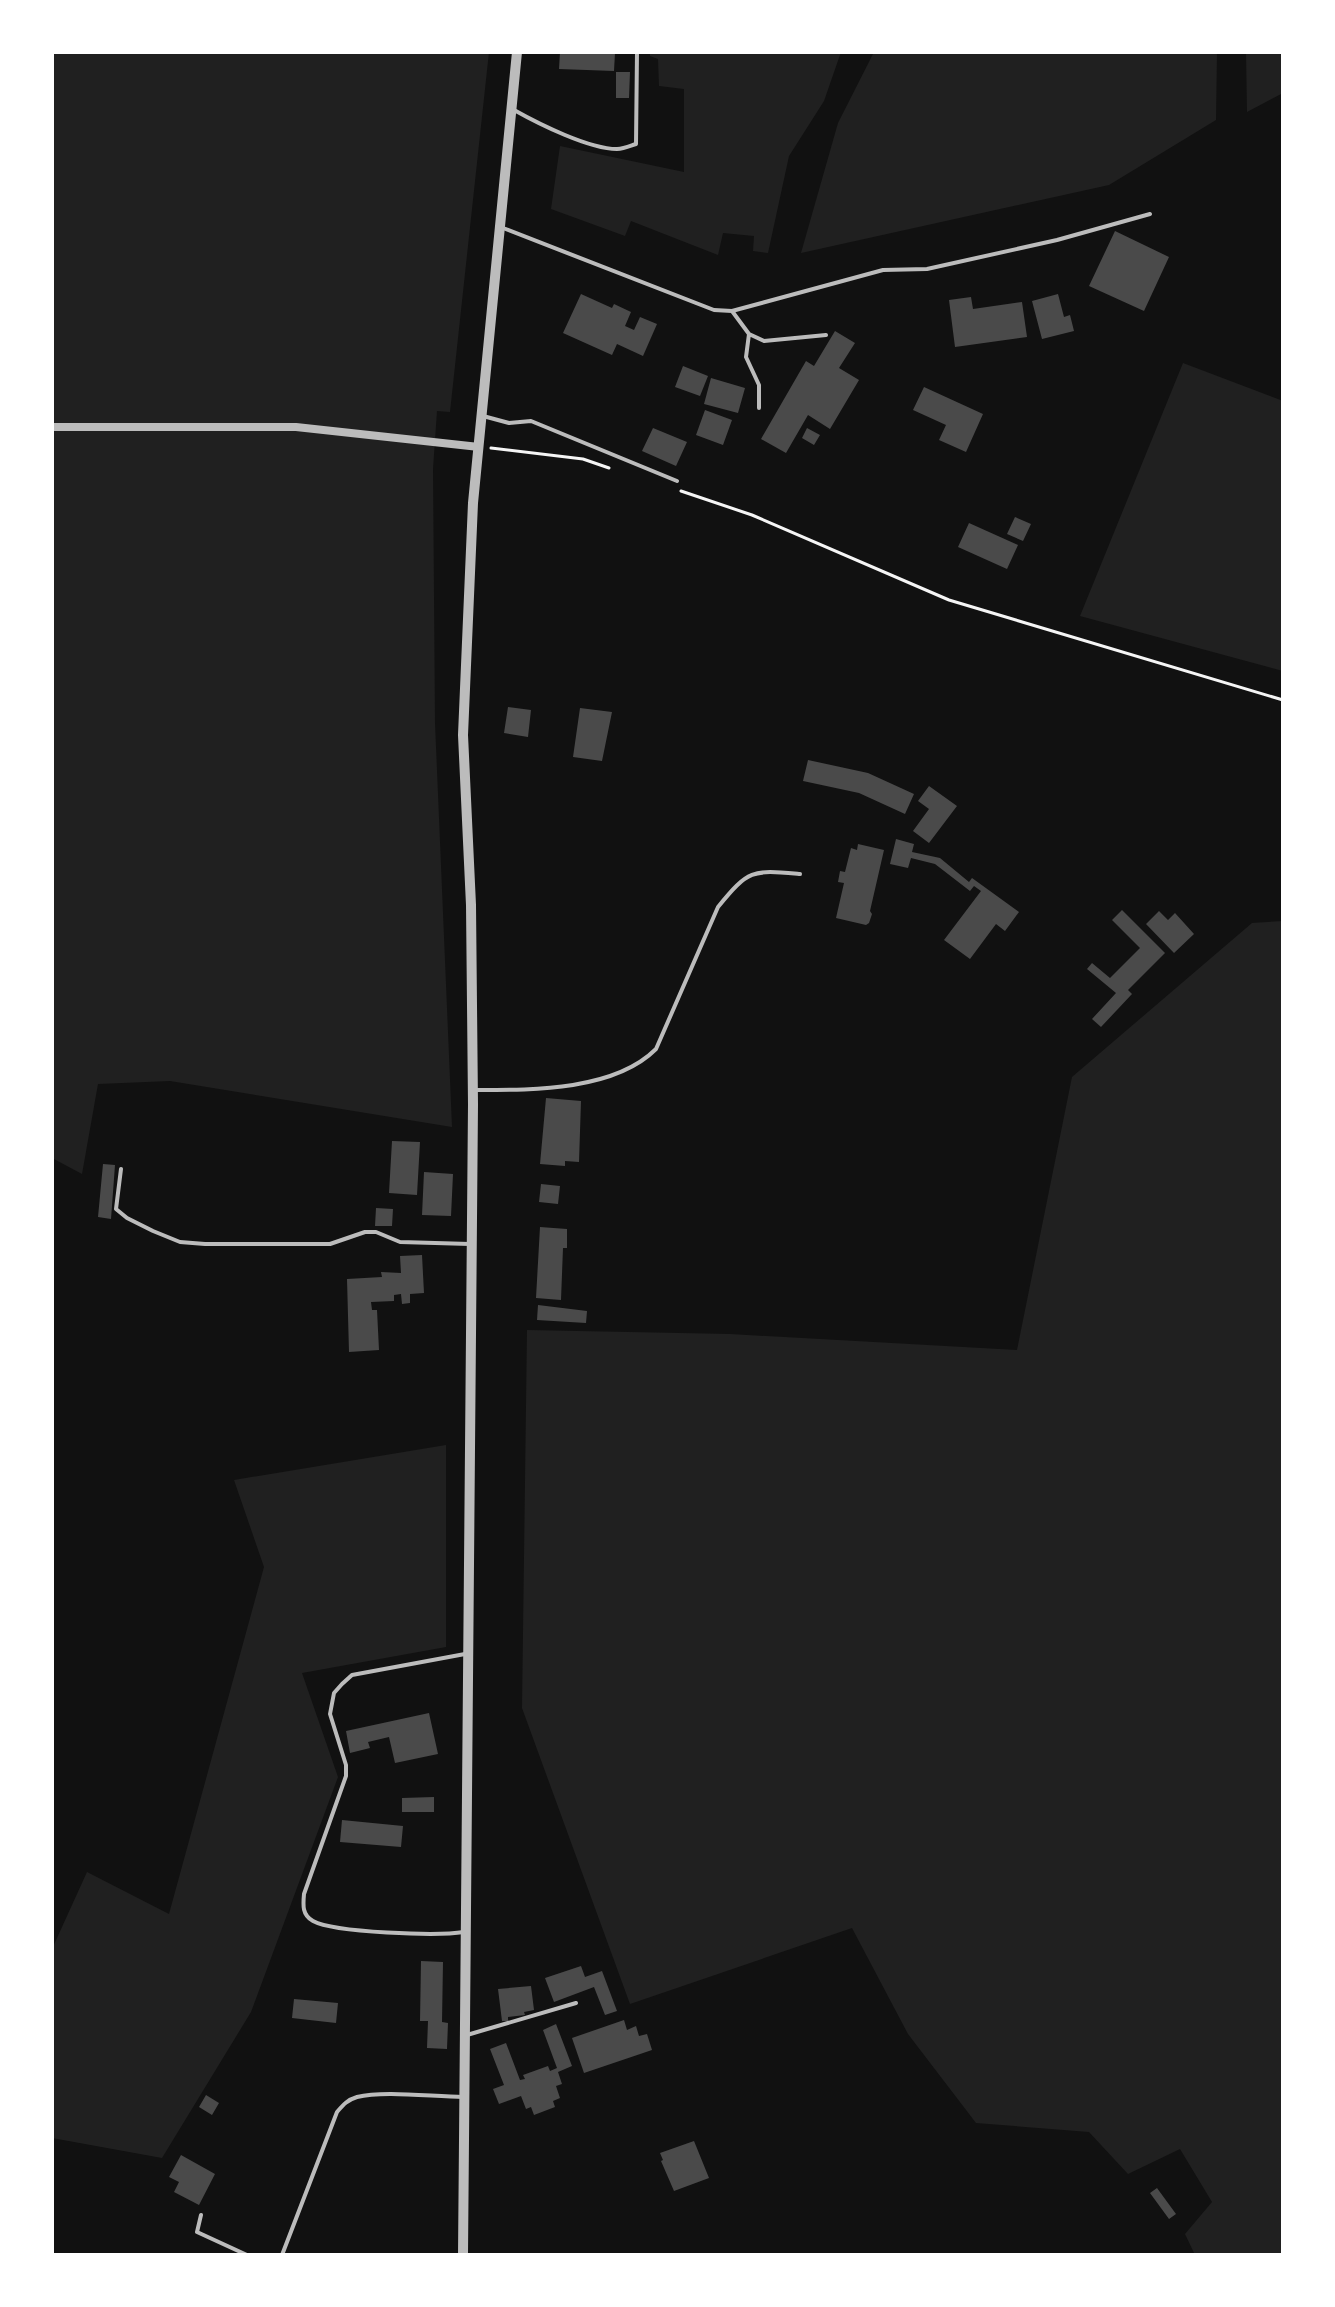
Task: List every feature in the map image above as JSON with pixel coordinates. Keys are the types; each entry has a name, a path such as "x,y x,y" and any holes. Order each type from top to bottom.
{"street":[{"path":"463,2255 473,1090 471,905 463,735 470,565 479,447 517,52"},
{"path":"52,427 296,427 479,447"}],"lane":[{"path":"512,109 537,123 600,147 620,149 636,144 637,52"},
{"path":"501,227 714,310 732,311 883,270 927,269 1057,240 1150,214"},
{"path":"732,311 749,334 764,341 826,335"},
{"path":"749,334 746,357 759,385 759,408"},
{"path":"483,416 509,423 531,421 677,481"},
{"path":"473,1090 524,1090 583,1083 621,1073 644,1061 656,1049 718,907 740,882 760,871 800,874"},
{"path":"121,1169 116,1209 127,1218 180,1242 330,1244 365,1232 376,1232 400,1242 472,1243"},
{"path":"465,1932 423,1935 331,1926 314,1922 306,1916 303,1907 304,1894 346,1776 346,1765 330,1714 334,1693 352,1675 467,1654"},
{"path":"465,2036 576,2003"},
{"path":"282,2255 337,2112 346,2102 375,2095 464,2097"},
{"path":"201,2215 197,2232 247,2255"}],"path":[{"path":"479,447 583,459 611,468"},
{"path":"682,492 752,515 949,600 1283,700"}],"shaded area":[{"path":"52,52 489,52 450,412 437,411 433,469 435,723 452,1127 170,1081 98,1084 82,1174 52,1158"},
{"path":"650,52 841,52 824,101 789,156 768,253 753,251 754,236 723,233 718,255 631,221 625,236 551,209 560,146 684,172 684,89 659,86 658,59 650,56"},
{"path":"874,52 1217,52 1216,120 1109,185 801,253 838,123"},
{"path":"1246,52 1283,52 1283,93 1247,112"},
{"path":"1183,363 1283,401 1283,671 1080,616"},
{"path":"1283,921 1283,2255 1195,2255 1185,2234 1212,2202 1180,2149 1128,2174 1089,2132 976,2123 908,2034 852,1928 630,2004 522,1708 527,1330 730,1334 1017,1350 1072,1077 1252,923"},
{"path":"446,1445 446,1647 302,1673 338,1777 251,2012 162,2158 52,2138 52,1949 87,1872 169,1914 264,1567 234,1480"}],"building":[{"path":"560,52 615,53 614,71 559,69"},
{"path":"616,72 630,72 629,98 616,98"},
{"path":"1115,231 1169,257 1144,311 1089,286"},
{"path":"581,294 612,308 614,304 631,312 625,326 634,330 640,317 657,324 643,356 617,344 612,355 563,333"},
{"path":"1058,294 1064,317 1070,315 1074,331 1042,339 1032,301"},
{"path":"971,297 973,309 1022,302 1027,337 955,347 949,300"},
{"path":"835,331 855,343 839,368 859,380 830,429 808,415 786,453 761,439 806,361 814,366"},
{"path":"683,366 708,376 700,396 675,387"},
{"path":"711,378 745,388 738,413 704,404"},
{"path":"924,387 983,414 966,452 939,440 946,425 913,410"},
{"path":"705,410 732,420 723,445 696,435"},
{"path":"653,428 687,442 676,466 642,451"},
{"path":"807,428 820,435 814,445 802,438"},
{"path":"1015,517 1031,524 1023,541 1007,534"},
{"path":"969,523 1018,545 1007,569 958,547"},
{"path":"508,707 531,710 528,737 504,733"},
{"path":"580,708 612,712 602,761 573,757"},
{"path":"808,760 868,773 914,794 905,814 859,793 803,781"},
{"path":"929,786 957,806 929,843 913,831 929,809 918,801"},
{"path":"896,839 914,844 912,852 940,858 969,882 972,878 1019,912 1005,931 996,924 970,959 944,940 981,891 974,886 970,891 935,864 911,858 908,868 890,864"},
{"path":"858,844 884,850 870,911 872,914 866,925 836,918 844,883 838,882 840,871 845,872 851,848 857,850"},
{"path":"1122,910 1165,953 1128,990 1132,994 1101,1027 1092,1019 1116,993 1087,969 1092,963 1110,978 1140,948 1112,920"},
{"path":"1159,911 1168,920 1175,913 1194,934 1174,953 1146,924"},
{"path":"546,1098 581,1101 579,1162 565,1161 565,1166 540,1164"},
{"path":"392,1141 420,1142 417,1195 389,1193"},
{"path":"103,1164 115,1165 111,1219 98,1217"},
{"path":"424,1172 453,1174 451,1216 422,1215"},
{"path":"541,1184 560,1186 558,1204 539,1202"},
{"path":"376,1208 393,1209 392,1226 375,1226"},
{"path":"540,1227 567,1229 561,1300 536,1298"},
{"path":"422,1255 424,1293 410,1294 410,1303 402,1304 401,1294 394,1295 394,1301 371,1302 372,1310 377,1310 379,1350 349,1352 347,1279 382,1277 381,1272 401,1273 400,1256"},
{"path":"538,1305 587,1311 586,1323 537,1320"},
{"path":"429,1713 438,1754 395,1763 389,1737 368,1742 370,1748 350,1753 346,1731"},
{"path":"434,1797 434,1812 402,1812 402,1798"},
{"path":"342,1820 403,1826 401,1847 340,1842"},
{"path":"421,1961 443,1962 442,2022 448,2023 447,2049 427,2048 428,2021 420,2021"},
{"path":"581,1966 585,1977 602,1971 617,2011 605,2015 594,1987 554,2002 545,1978"},
{"path":"531,1986 534,2010 502,2021 498,1989"},
{"path":"294,1999 338,2003 336,2023 292,2018"},
{"path":"624,2020 627,2030 636,2026 639,2036 647,2034 652,2050 584,2073 572,2038"},
{"path":"556,2024 572,2066 558,2072 562,2084 556,2086 560,2098 553,2101 555,2107 534,2115 531,2107 526,2109 521,2096 499,2104 493,2089 504,2085 490,2049 506,2043 520,2080 525,2079 523,2075 548,2066 550,2071 557,2068 543,2030"},
{"path":"206,2095 219,2103 212,2115 199,2107"},
{"path":"694,2141 709,2178 674,2191 660,2153"},
{"path":"181,2155 215,2174 199,2205 174,2192 179,2182 169,2177"},
{"path":"1157,2188 1176,2214 1169,2219 1150,2193"}]}
